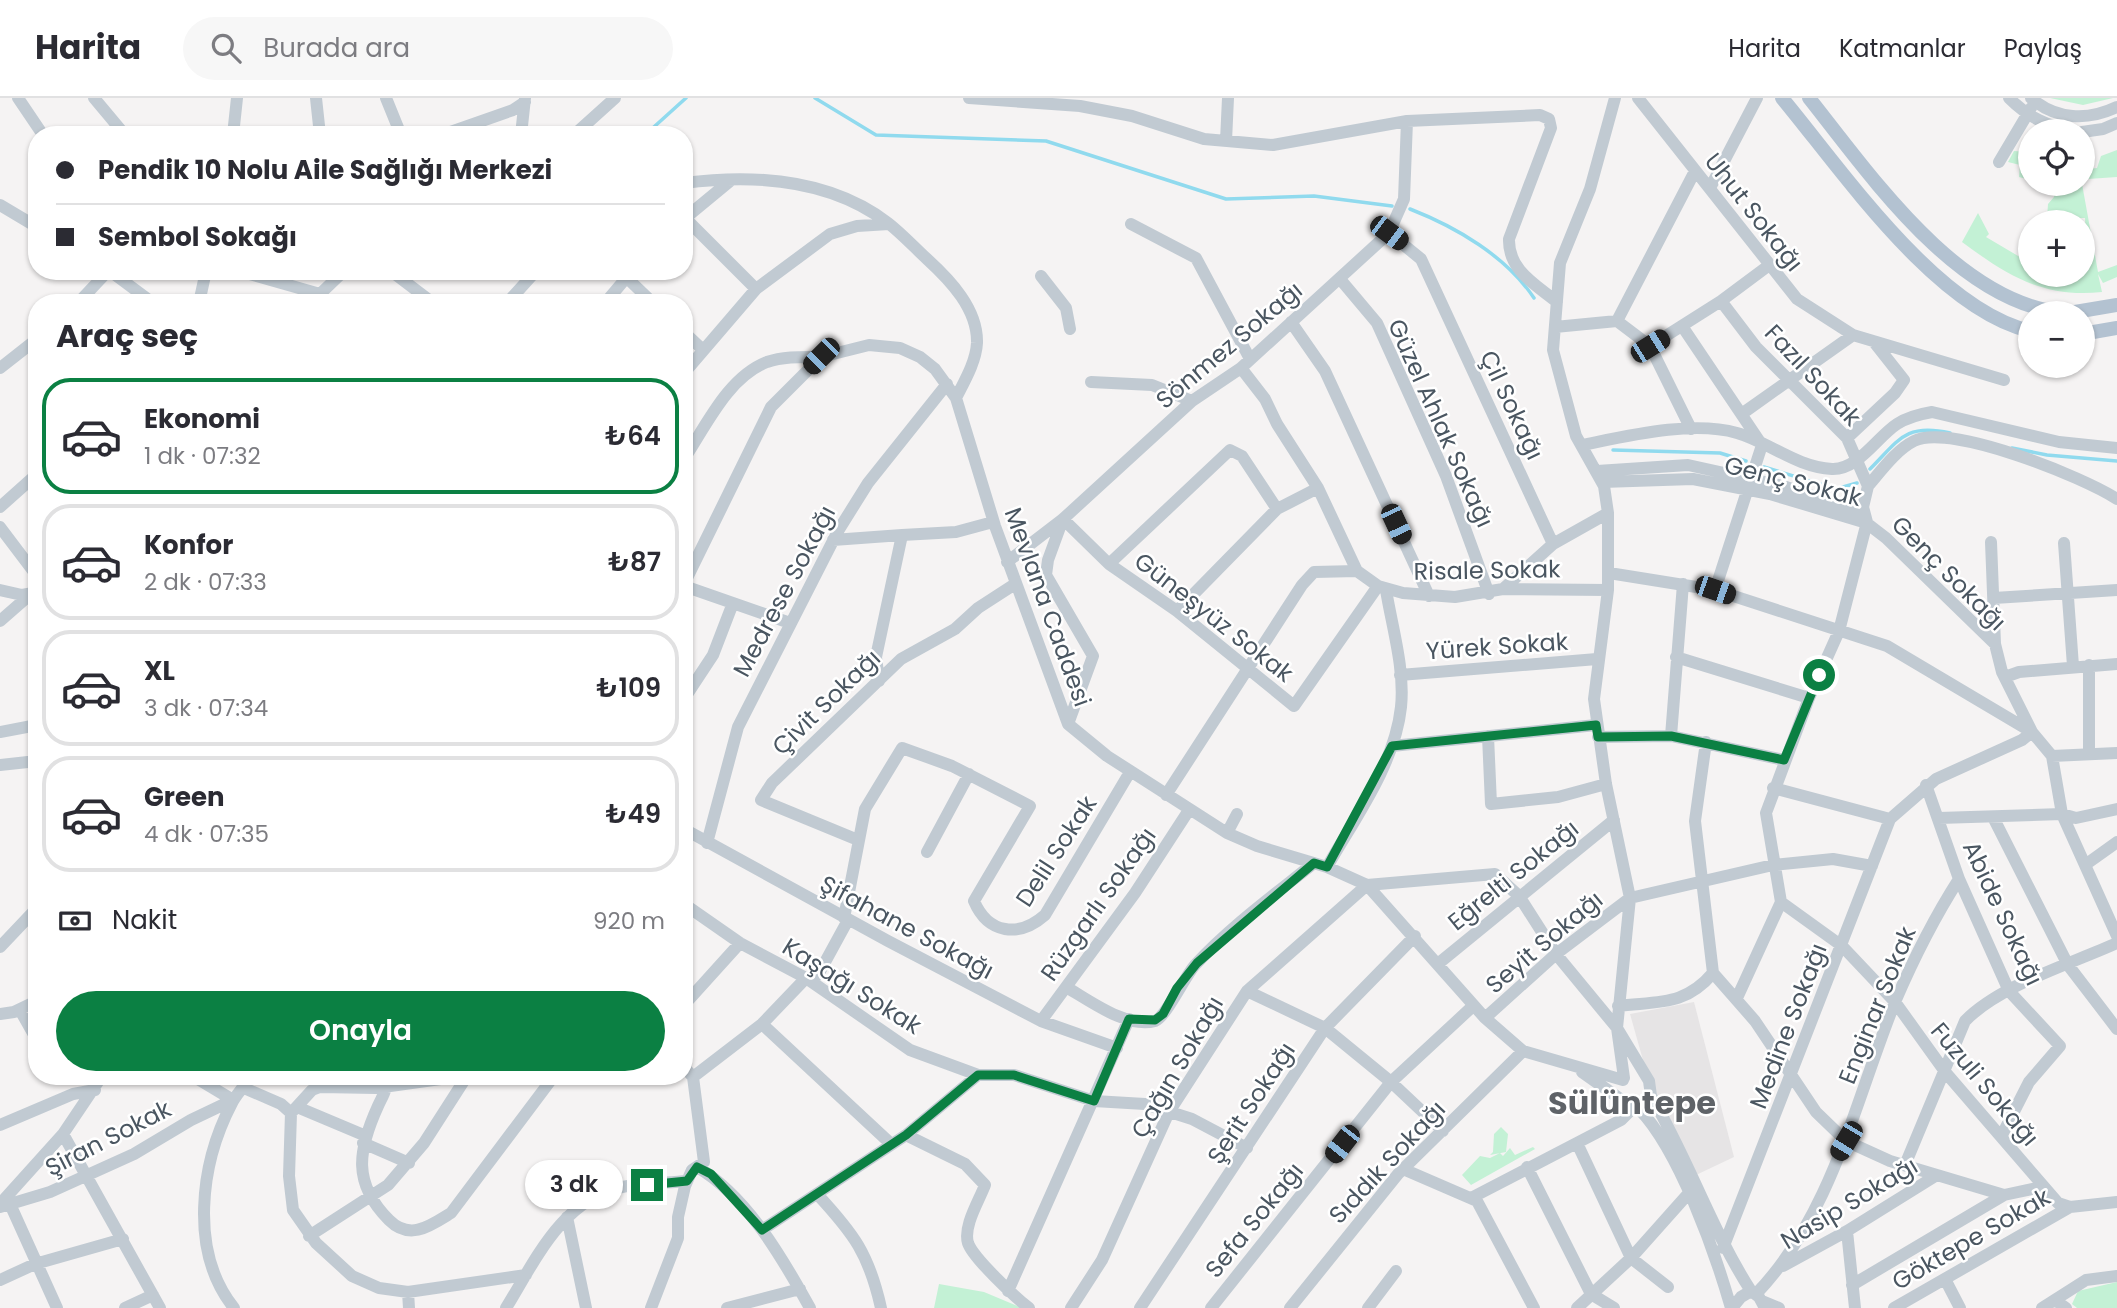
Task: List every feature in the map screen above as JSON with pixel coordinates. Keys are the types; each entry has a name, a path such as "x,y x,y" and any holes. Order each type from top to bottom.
{"main road":[{"path":"1782,98 1912,254 1989,314 2018,326"},
{"path":"1809,98 1903,213 1949,256 2018,303"},
{"path":"2095,308 2117,305"},
{"path":"2095,332 2117,328"}],"street":[{"path":"18,98 37,126"},
{"path":"234,126 237,98"},
{"path":"316,98 319,126"},
{"path":"386,98 397,126"},
{"path":"584,126 614,98"},
{"path":"969,98 1080,106 1132,116 1204,139 1273,145 1407,121 1540,115 1549,119 1551,128 1509,239 1509,250 1513,265 1557,302"},
{"path":"1226,141 1228,98"},
{"path":"1615,98 1590,189 1560,263 1553,350 1564,399 1582,445 1600,476 1608,513 1609,573 1597,659 1597,731 1630,898 1617,1028 1624,1079 1631,1106"},
{"name":"Uhut Sokağı","path":"1639,98 1768,266 1797,299 1853,335 2004,380"},
{"path":"1710,188 1757,98"},
{"path":"2009,98 2026,115 2035,119"},
{"path":"468,126 513,110 525,100"},
{"path":"522,126 525,100"},
{"path":"1999,162 2033,100 2051,112 2079,116 2105,113 2117,107"},
{"path":"102,101 119,126"},
{"name":"Sönmez Sokağı","path":"1007,562 1063,519 1192,401 1245,364 1389,233 1404,199 1407,121"},
{"path":"2095,130 2117,122"},
{"path":"1617,321 1695,172"},
{"path":"693,183 730,181 747,177 824,190 867,209 890,224 943,274 964,301 974,322 977,343 956,398"},
{"path":"693,211 730,181"},
{"path":"0,205 28,222"},
{"path":"693,361 756,289 830,234 857,226 890,224"},
{"name":"Risale Sokak","path":"1131,224 1196,258 1245,364 1277,424 1318,488 1357,571 1382,588 1429,596 1489,594 1503,589 1608,590"},
{"path":"693,226 756,289"},
{"name":"Çil Sokağı","path":"1389,233 1421,259 1553,544"},
{"path":"1650,346 1721,301 1768,266"},
{"path":"1041,276 1066,308 1070,330"},
{"name":"Güzel Ahlak Sokağı","path":"1340,279 1377,323 1446,476 1489,594"},
{"path":"87,294 100,280"},
{"path":"121,280 141,294"},
{"path":"271,280 320,294 335,280"},
{"path":"403,280 421,294"},
{"path":"515,294 528,280"},
{"path":"613,294 624,280"},
{"path":"634,280 646,294"},
{"name":"Fazıl Sokak","path":"1721,301 1756,346 1789,382 1847,438 1868,486 1863,508 1867,522 1839,631 1784,760 1766,813 1781,902"},
{"path":"1555,327 1599,325 1617,321 1650,346 1691,429"},
{"path":"1291,322 1325,371 1429,596"},
{"path":"1682,326 1762,445 1715,590"},
{"path":"1743,413 1853,335"},
{"path":"693,340 702,349"},
{"path":"1847,438 1895,393 1905,380 1874,342"},
{"name":"Mevlana Caddesi","path":"693,446 724,399 747,373 768,361 821,356 869,345 900,348 920,357 947,384 956,398 993,522 1068,724 1130,772 1227,833 1327,867 1367,885 1439,962 1485,1018 1523,1051 1624,1079 1646,1077"},
{"path":"0,368 28,348"},
{"path":"693,567 771,407 821,356"},
{"path":"1091,382 1153,385 1192,401"},
{"name":"Medrese Sokağı","path":"706,842 738,727 833,540 868,482 947,384"},
{"path":"1582,445 1627,436 1691,429 1738,433 1786,456 1835,469 1858,459 1898,423 1918,414 1932,412 2059,442 2117,448"},
{"path":"1868,486 1913,441 1945,436 2082,479 2117,499"},
{"path":"1109,564 1230,450 1242,456 1277,509"},
{"name":"Genç Sokak","path":"1600,476 1679,477 1751,484 1867,522"},
{"path":"0,507 28,482"},
{"path":"1177,611 1277,509 1318,488"},
{"path":"1503,589 1553,544 1608,513"},
{"path":"1063,519 1048,560 1046,575 1093,656 1068,724"},
{"name":"Güneşyüz Sokak","path":"1063,519 1109,564 1177,611 1294,706 1382,588"},
{"path":"833,540 956,533 993,522"},
{"name":"Genç Sokağı","path":"1867,522 1994,644 2005,677 2032,732"},
{"path":"0,527 28,564"},
{"path":"879,681 876,657 902,535"},
{"path":"1991,542 1994,644"},
{"path":"2064,543 2073,666"},
{"path":"1166,795 1302,585 1314,572 1357,571"},
{"path":"1609,573 1715,590 1887,646 2032,732 2052,756 2062,814 2117,936"},
{"path":"1671,736 1683,583"},
{"name":"Çivit Sokağı","path":"859,840 761,800 772,783 901,659 955,629 978,608 1015,584"},
{"path":"693,588 790,623"},
{"path":"1327,867 1392,746 1401,706 1400,675 1382,588"},
{"path":"0,590 22,595 28,594"},
{"path":"1994,598 2117,590"},
{"path":"0,621 28,598"},
{"path":"693,685 713,655 733,603"},
{"path":"1676,657 1809,698"},
{"name":"Yürek Sokak","path":"1400,675 1597,659"},
{"path":"2005,677 2019,672 2117,664"},
{"path":"2089,665 2089,754"},
{"path":"0,732 28,727"},
{"path":"1392,746 1488,736 1597,731 1671,736 1784,760"},
{"path":"1773,788 1890,819 1927,785 1955,768 2022,740 2032,732"},
{"path":"1488,736 1491,804 1558,797 1606,784"},
{"path":"1706,743 1695,821 1713,972 1737,998 1793,1075 1816,1112 1846,1141 1905,1165 2004,1195"},
{"path":"693,1069 762,1024 806,978 818,975 846,919 866,808 902,748 969,774 928,852"},
{"path":"2052,756 2117,753"},
{"path":"0,765 28,762"},
{"name":"Delil Sokak","path":"969,774 1030,806 974,901 979,913 1012,932 1031,928 1045,915 1130,772"},
{"name":"Abide Sokağı","path":"1927,785 1959,879 2009,991 2060,1046 2029,1082 2002,1135"},
{"path":"1940,818 2062,814 2076,818 2117,809"},
{"name":"Rüzgarlı Sokağı","path":"1041,1021 1135,893 1189,810"},
{"path":"1227,833 1237,814"},
{"path":"1993,817 2068,965 2115,1022"},
{"name":"Medine Sokağı","path":"1723,1248 1793,1075 1890,819"},
{"name":"Eğrelti Sokağı","path":"1439,962 1614,820"},
{"name":"Şifahane Sokağı","path":"693,834 846,919 1041,1021 1117,1048"},
{"path":"2085,865 2117,842"},
{"path":"1630,898 1773,865 1833,859 1872,866"},
{"path":"1066,987 1129,1019 1155,1020 1163,1014 1177,988 1197,963 1314,863"},
{"path":"1367,885 1495,874 1519,896 1556,954 1617,1028 1646,1077 1651,1086 1651,1096 1676,1141 1723,1248 1758,1299 1779,1308"},
{"name":"Enginar Sokak","path":"1732,1308 1741,1297 1758,1299 1783,1266 1808,1223 1846,1141 1895,1002 1940,909 1959,879"},
{"name":"Çağın Sokağı","path":"1071,1308 1102,1260 1169,1112 1247,990 1367,885"},
{"name":"Seyit Sokağı","path":"1485,1018 1556,954 1630,898"},
{"path":"1737,998 1781,902"},
{"name":"Fuzuli Sokağı","path":"1781,902 1842,946 1895,1002 1946,1073 2002,1135 2042,1186 2058,1203 2070,1207"},
{"name":"Kaşağı Sokak","path":"693,910 740,943 806,978 910,1049 978,1075 1014,1075 1094,1101 1145,1104 1192,1119 1247,1148"},
{"path":"0,947 28,917"},
{"name":"Şerit Sokağı","path":"1140,1308 1325,1028 1415,936"},
{"path":"693,995 740,943"},
{"path":"1905,1165 1946,1073 1965,1021 1976,1010 2009,991 2117,943"},
{"path":"1618,1006 1684,998 1701,987 1713,972"},
{"path":"1247,990 1325,1028 1391,1082 1443,1131"},
{"path":"0,1014 28,1006"},
{"name":"Sefa Sokağı","path":"1211,1308 1391,1082 1474,1006"},
{"path":"20,1010 28,1024"},
{"path":"1008,1292 1129,1019"},
{"path":"762,1024 890,1143"},
{"name":"Sıddık Sokağı","path":"1290,1308 1403,1169 1523,1051"},
{"name":"Mevlana Caddesi","path":"1572,1065 1656,1126 1720,1270 1732,1308"},
{"path":"762,1230 890,1143 906,1135 978,1075"},
{"path":"57,1308 3,1205 63,1134 98,1085"},
{"path":"208,1085 233,1100"},
{"path":"234,1308 207,1259 206,1188 214,1150 233,1100 245,1085"},
{"path":"252,1085 281,1104 364,1139 409,1163"},
{"path":"315,1085 294,1110 289,1193 293,1210 309,1236 352,1276 379,1288 408,1292 526,1275"},
{"path":"313,1090 332,1085"},
{"path":"386,1085 364,1139 360,1159 371,1198 399,1229 413,1232 451,1213 547,1085"},
{"path":"309,1236 371,1198 409,1163 459,1085"},
{"path":"651,1308 678,1238 678,1217 687,1181 704,1162 691,1085"},
{"path":"0,1125 73,1094 95,1090"},
{"path":"1471,1198 1621,1120 1631,1106 1651,1096"},
{"name":"Şiran Sokak","path":"3,1205 50,1192 134,1154 191,1120 233,1100"},
{"path":"63,1134 160,1308"},
{"path":"906,1135 965,1164 985,1185 968,1227 968,1244 1008,1292 1029,1308"},
{"path":"1577,1143 1631,1258 1668,1287"},
{"path":"697,1167 711,1174 762,1230 810,1308"},
{"path":"1527,1167 1591,1294 1614,1308"},
{"path":"1403,1169 1477,1201 1502,1243 1529,1306"},
{"name":"Nasip Sokağı","path":"1783,1266 1847,1231 1937,1175"},
{"path":"506,1308 546,1240 567,1217 593,1197 621,1187 687,1181"},
{"path":"1852,1285 2004,1195 2042,1186"},
{"path":"817,1194 846,1226 865,1255 881,1308"},
{"path":"1577,1308 1631,1258 1688,1194"},
{"path":"2070,1207 2117,1202"},
{"name":"Göktepe Sokak","path":"1894,1308 2070,1207"},
{"path":"567,1217 586,1308"},
{"path":"1847,1231 1855,1308"},
{"path":"0,1280 35,1264 123,1239"},
{"path":"1368,1308 1396,1271"},
{"path":"2042,1308 2086,1280 2117,1276"},
{"path":"1945,1281 1960,1308"},
{"path":"727,1308 800,1289"},
{"path":"408,1292 409,1308"},
{"path":"125,1308 153,1296"},
{"path":"2055,1300 2066,1308"}],"shaded area":[{"path":"1694,1002 1734,1157 1696,1175 1652,1092 1630,1014"}],"green space":[{"path":"2050,98 2113,98 2083,105"},
{"path":"2117,150 2117,177 2095,179 2095,168 2101,156"},
{"path":"2014,151 2018,151 2018,164 2008,162"},
{"path":"2084,196 2087,210 2048,210 2048,204 2054,197"},
{"path":"1978,213 1989,234 1986,237 2018,256 2018,278 1962,242"},
{"path":"2095,256 2098,272 2117,265 2117,277 2103,283 2098,274 2102,292 2062,292 2041,287 2095,287"},
{"path":"1501,1127 1508,1134 1506,1152 1490,1155 1493,1152 1494,1134"},
{"path":"1533,1147 1535,1149 1471,1185 1462,1175 1480,1156 1490,1158 1500,1153 1503,1156 1510,1148 1515,1155"},
{"path":"2117,1282 2117,1308 2077,1308 2072,1304 2078,1291"},
{"path":"939,1284 984,1292 1022,1308 934,1308"}],"waterway":[{"path":"655,126 686,98"},
{"path":"815,98 876,135 1046,141 1226,199 1314,196 1392,206"},
{"path":"1410,209 1479,244 1509,269 1534,298"},
{"path":"1870,469 1904,436 1923,430 1950,433"},
{"path":"2012,448 2047,455 2117,461"},
{"path":"1613,450 1720,453 1746,461"},
{"path":"1764,467 1836,489 1857,483"}],"district":[{"name":"Sülüntepe","path":"1632,1102"}],"route":[{"path":"647,1185 687,1181 692,1170 697,1167 711,1174 762,1230 890,1143 906,1135 978,1075 1014,1075 1094,1101 1129,1019 1155,1020 1163,1014 1177,988 1197,963 1314,863 1327,867 1392,746 1596,725 1598,737 1671,736 1784,760 1819,675"}]}
